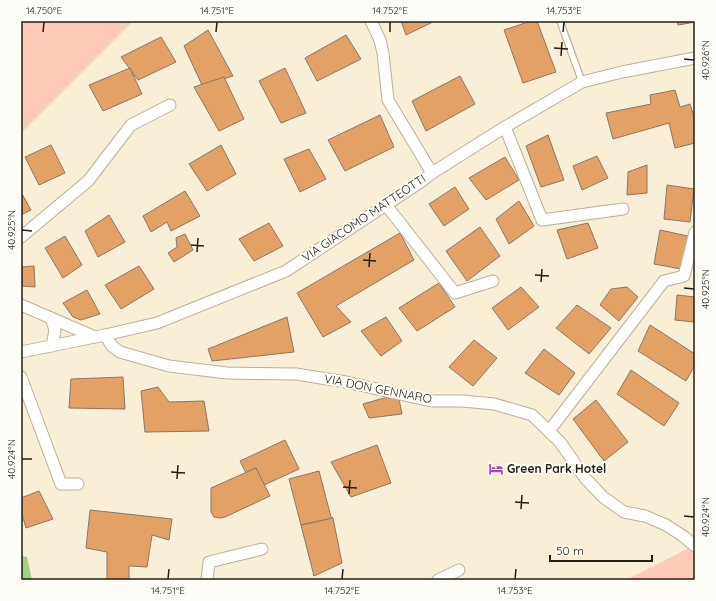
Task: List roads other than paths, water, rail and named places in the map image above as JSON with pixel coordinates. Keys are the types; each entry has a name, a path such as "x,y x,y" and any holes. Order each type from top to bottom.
{"street":[{"path":"371,21 380,40 383,52 388,100 432,173"},
{"name":"VIA GIACOMO MATTEOTTI","path":"21,352 157,323 286,271 432,173 505,127 582,82 622,72 695,58"},
{"path":"21,237 88,182 131,125 170,105"},
{"path":"505,127 542,220 622,210"},
{"path":"386,205 455,293 492,281"},
{"path":"549,431 664,281 684,276 695,232"},
{"path":"22,307 100,336"},
{"path":"51,318 55,330 52,346"},
{"name":"VIA DON GENNARO","path":"100,336 120,352 169,366 227,373 296,374 346,382 430,401 463,401 494,404 532,416 560,442 585,478 603,497 624,512 646,516 666,525 695,546"},
{"path":"21,377 61,484 78,484"},
{"path":"207,580 209,562 262,549"},
{"path":"438,580 459,570"}],"lane":[{"path":"560,21 582,82"}],"place":[{"name":"Green Park Hotel","path":"496,469"}]}
